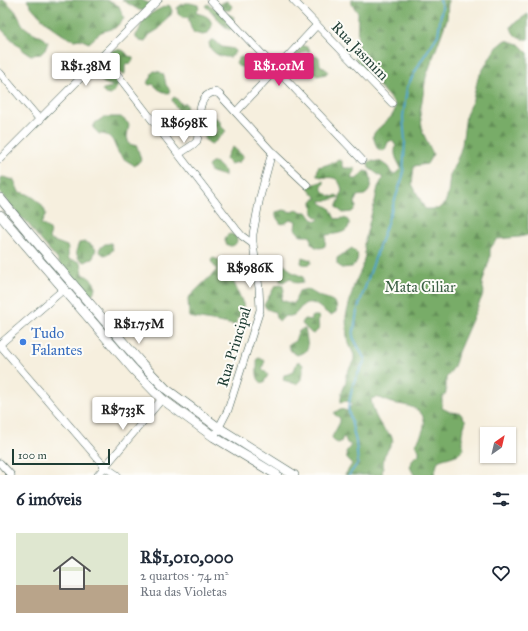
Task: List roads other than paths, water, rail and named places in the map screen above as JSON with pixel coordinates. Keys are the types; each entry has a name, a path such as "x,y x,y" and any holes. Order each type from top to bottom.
{"main road":[{"path":"0,198 141,363 166,389 219,428 294,475"},
{"path":"0,215 133,369 162,399 265,472 277,475"},
{"path":"133,369 141,363"}],"street":[{"path":"0,159 158,0"},
{"path":"211,0 362,160"},
{"name":"Rua Jasmim","path":"293,0 392,103"},
{"path":"236,112 317,26"},
{"path":"103,56 236,229 242,236 253,244"},
{"path":"0,73 40,120"},
{"path":"179,154 197,141 200,107 208,94 215,92 220,94 272,152 307,185"},
{"name":"Rua Principal","path":"214,437 228,410 260,310 260,288 253,244 253,234 260,198 272,152"},
{"path":"64,289 0,344 105,467 117,475"},
{"path":"98,475 162,399"},
{"path":"0,462 11,475"}],"waterway":[{"path":"349,475 358,463 356,442 348,408 353,384 365,360 353,337 357,311 403,176 405,141 403,117 407,87 421,61 438,35 442,7 440,0"}],"place":[{"name":"Tudo Falantes","path":"23,342"}],"park label":[{"name":"Mata Ciliar","path":"420,287"}]}
